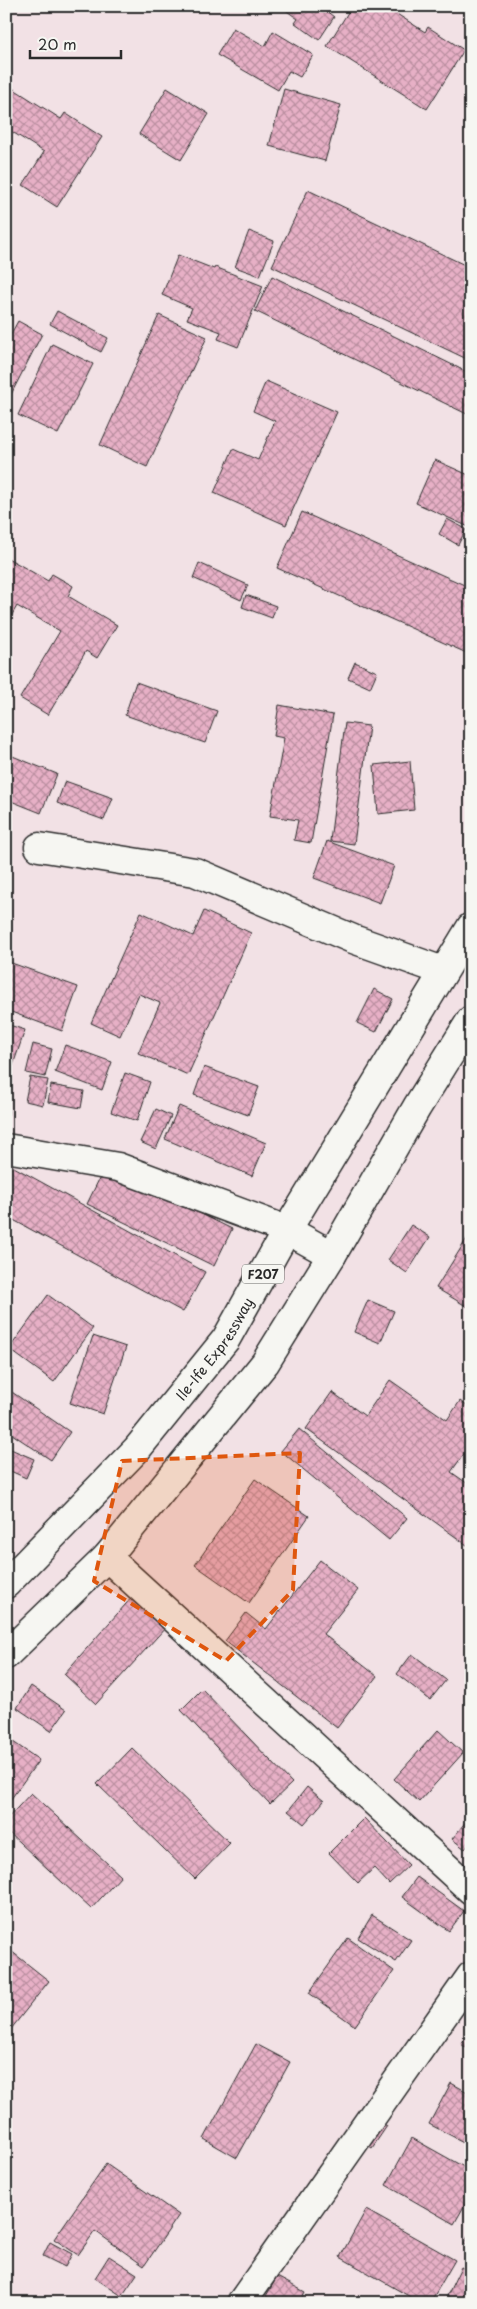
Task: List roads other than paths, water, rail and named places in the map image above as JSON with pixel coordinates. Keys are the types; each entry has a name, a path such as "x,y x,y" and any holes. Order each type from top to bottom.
{"street":[{"path":"39,847 195,872 353,939 443,971"},
{"name":"Ile-Ife Expressway","path":"6,1584 137,1448 226,1339 287,1230 471,927"},
{"path":"6,1655 107,1557 265,1363 332,1255 417,1107 471,1020"},
{"path":"6,1148 118,1167 287,1230 332,1255"},
{"path":"107,1557 471,1890"},
{"path":"241,2303 471,1976"}]}
